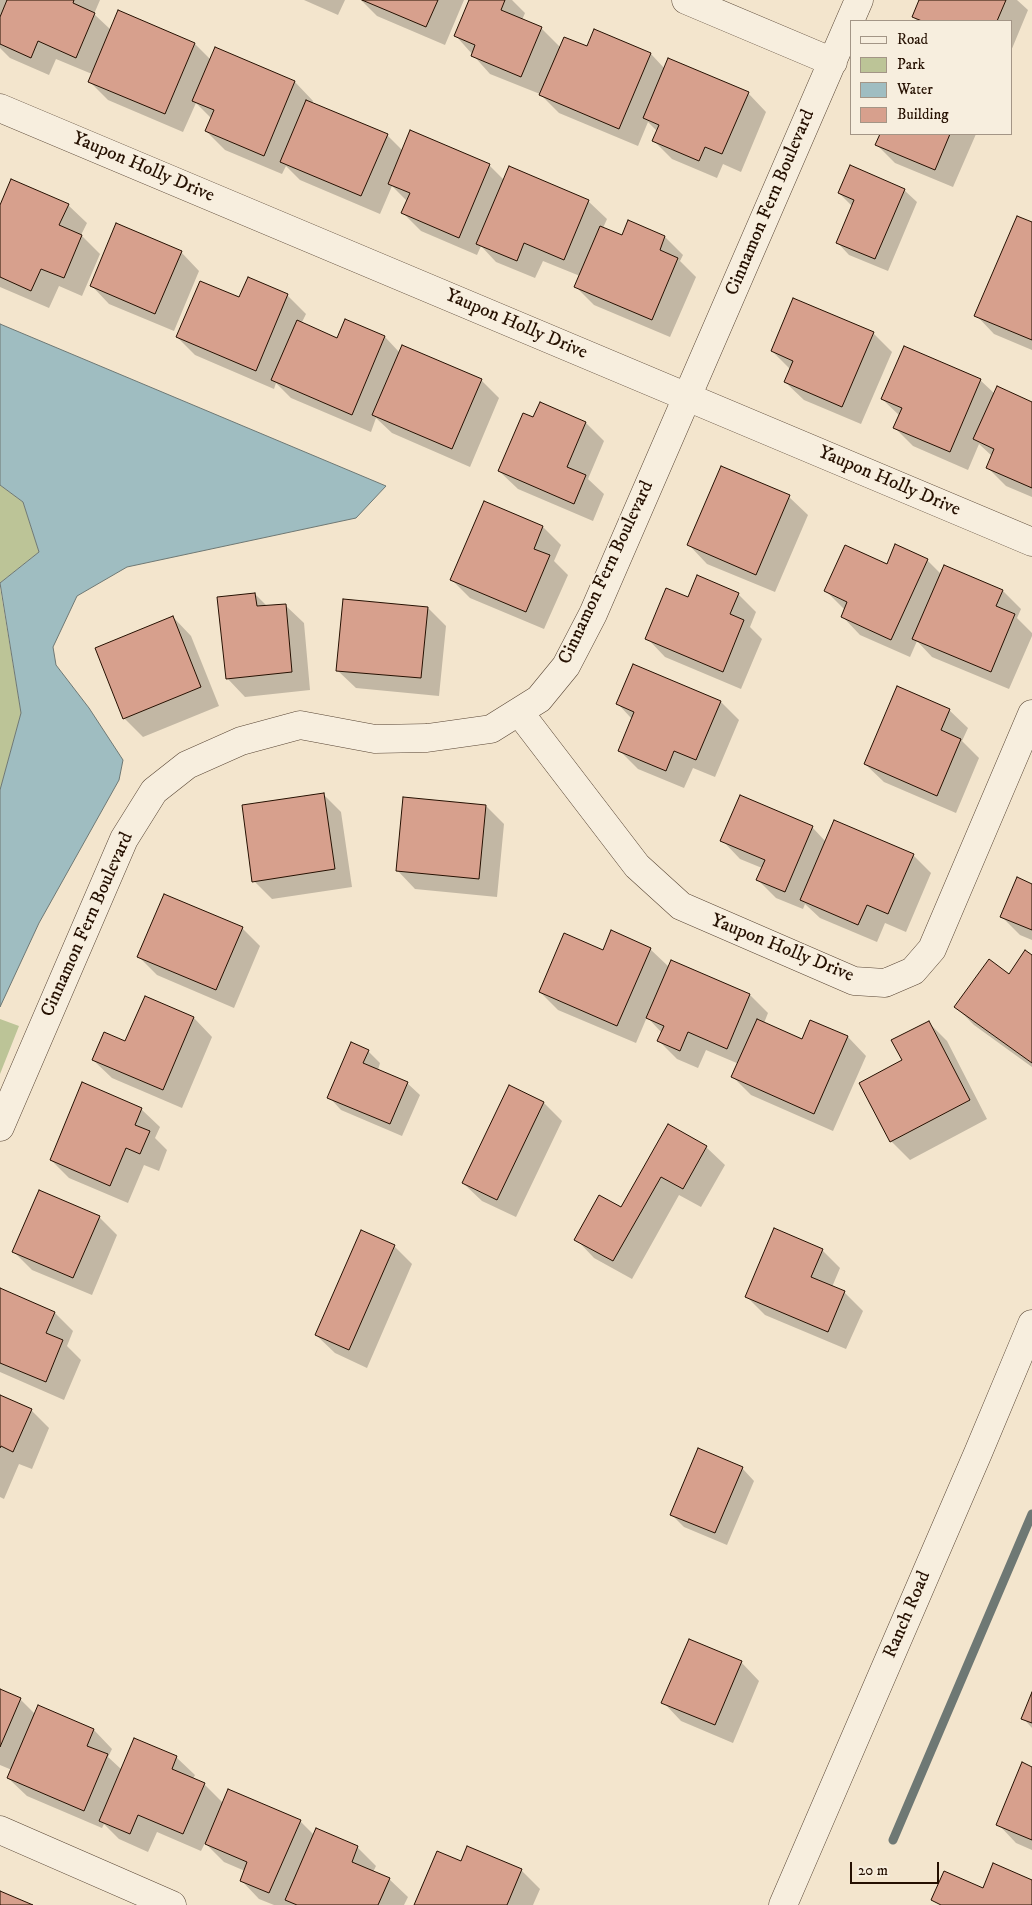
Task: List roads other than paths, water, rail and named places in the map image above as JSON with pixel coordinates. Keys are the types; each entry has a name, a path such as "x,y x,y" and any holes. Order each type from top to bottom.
{"street":[{"path":"686,0 832,62"},
{"name":"Cinnamon Fern Boulevard","path":"850,20 859,0"},
{"name":"Cinnamon Fern Boulevard","path":"0,1127 124,839 154,791 188,765 241,741 300,725 375,738 427,738 491,728 539,698 566,666 593,614 850,21"},
{"name":"Yaupon Holly Drive","path":"0,108 1032,542"},
{"name":"Yaupon Holly Drive","path":"519,712 637,866 681,906 854,981 885,983 914,971 932,949 1032,714"},
{"name":"Ranch Road","path":"783,1905 981,1447 1032,1324"},
{"path":"0,1830 172,1905"}],"water":[{"path":"0,324 386,486 356,518 127,567 77,596 53,647 56,665 89,708 123,760 119,780 39,923 0,1007 0,790 21,713 0,583 39,552 23,502 0,485"}],"waterway":[{"path":"893,1840 1032,1514"}]}
